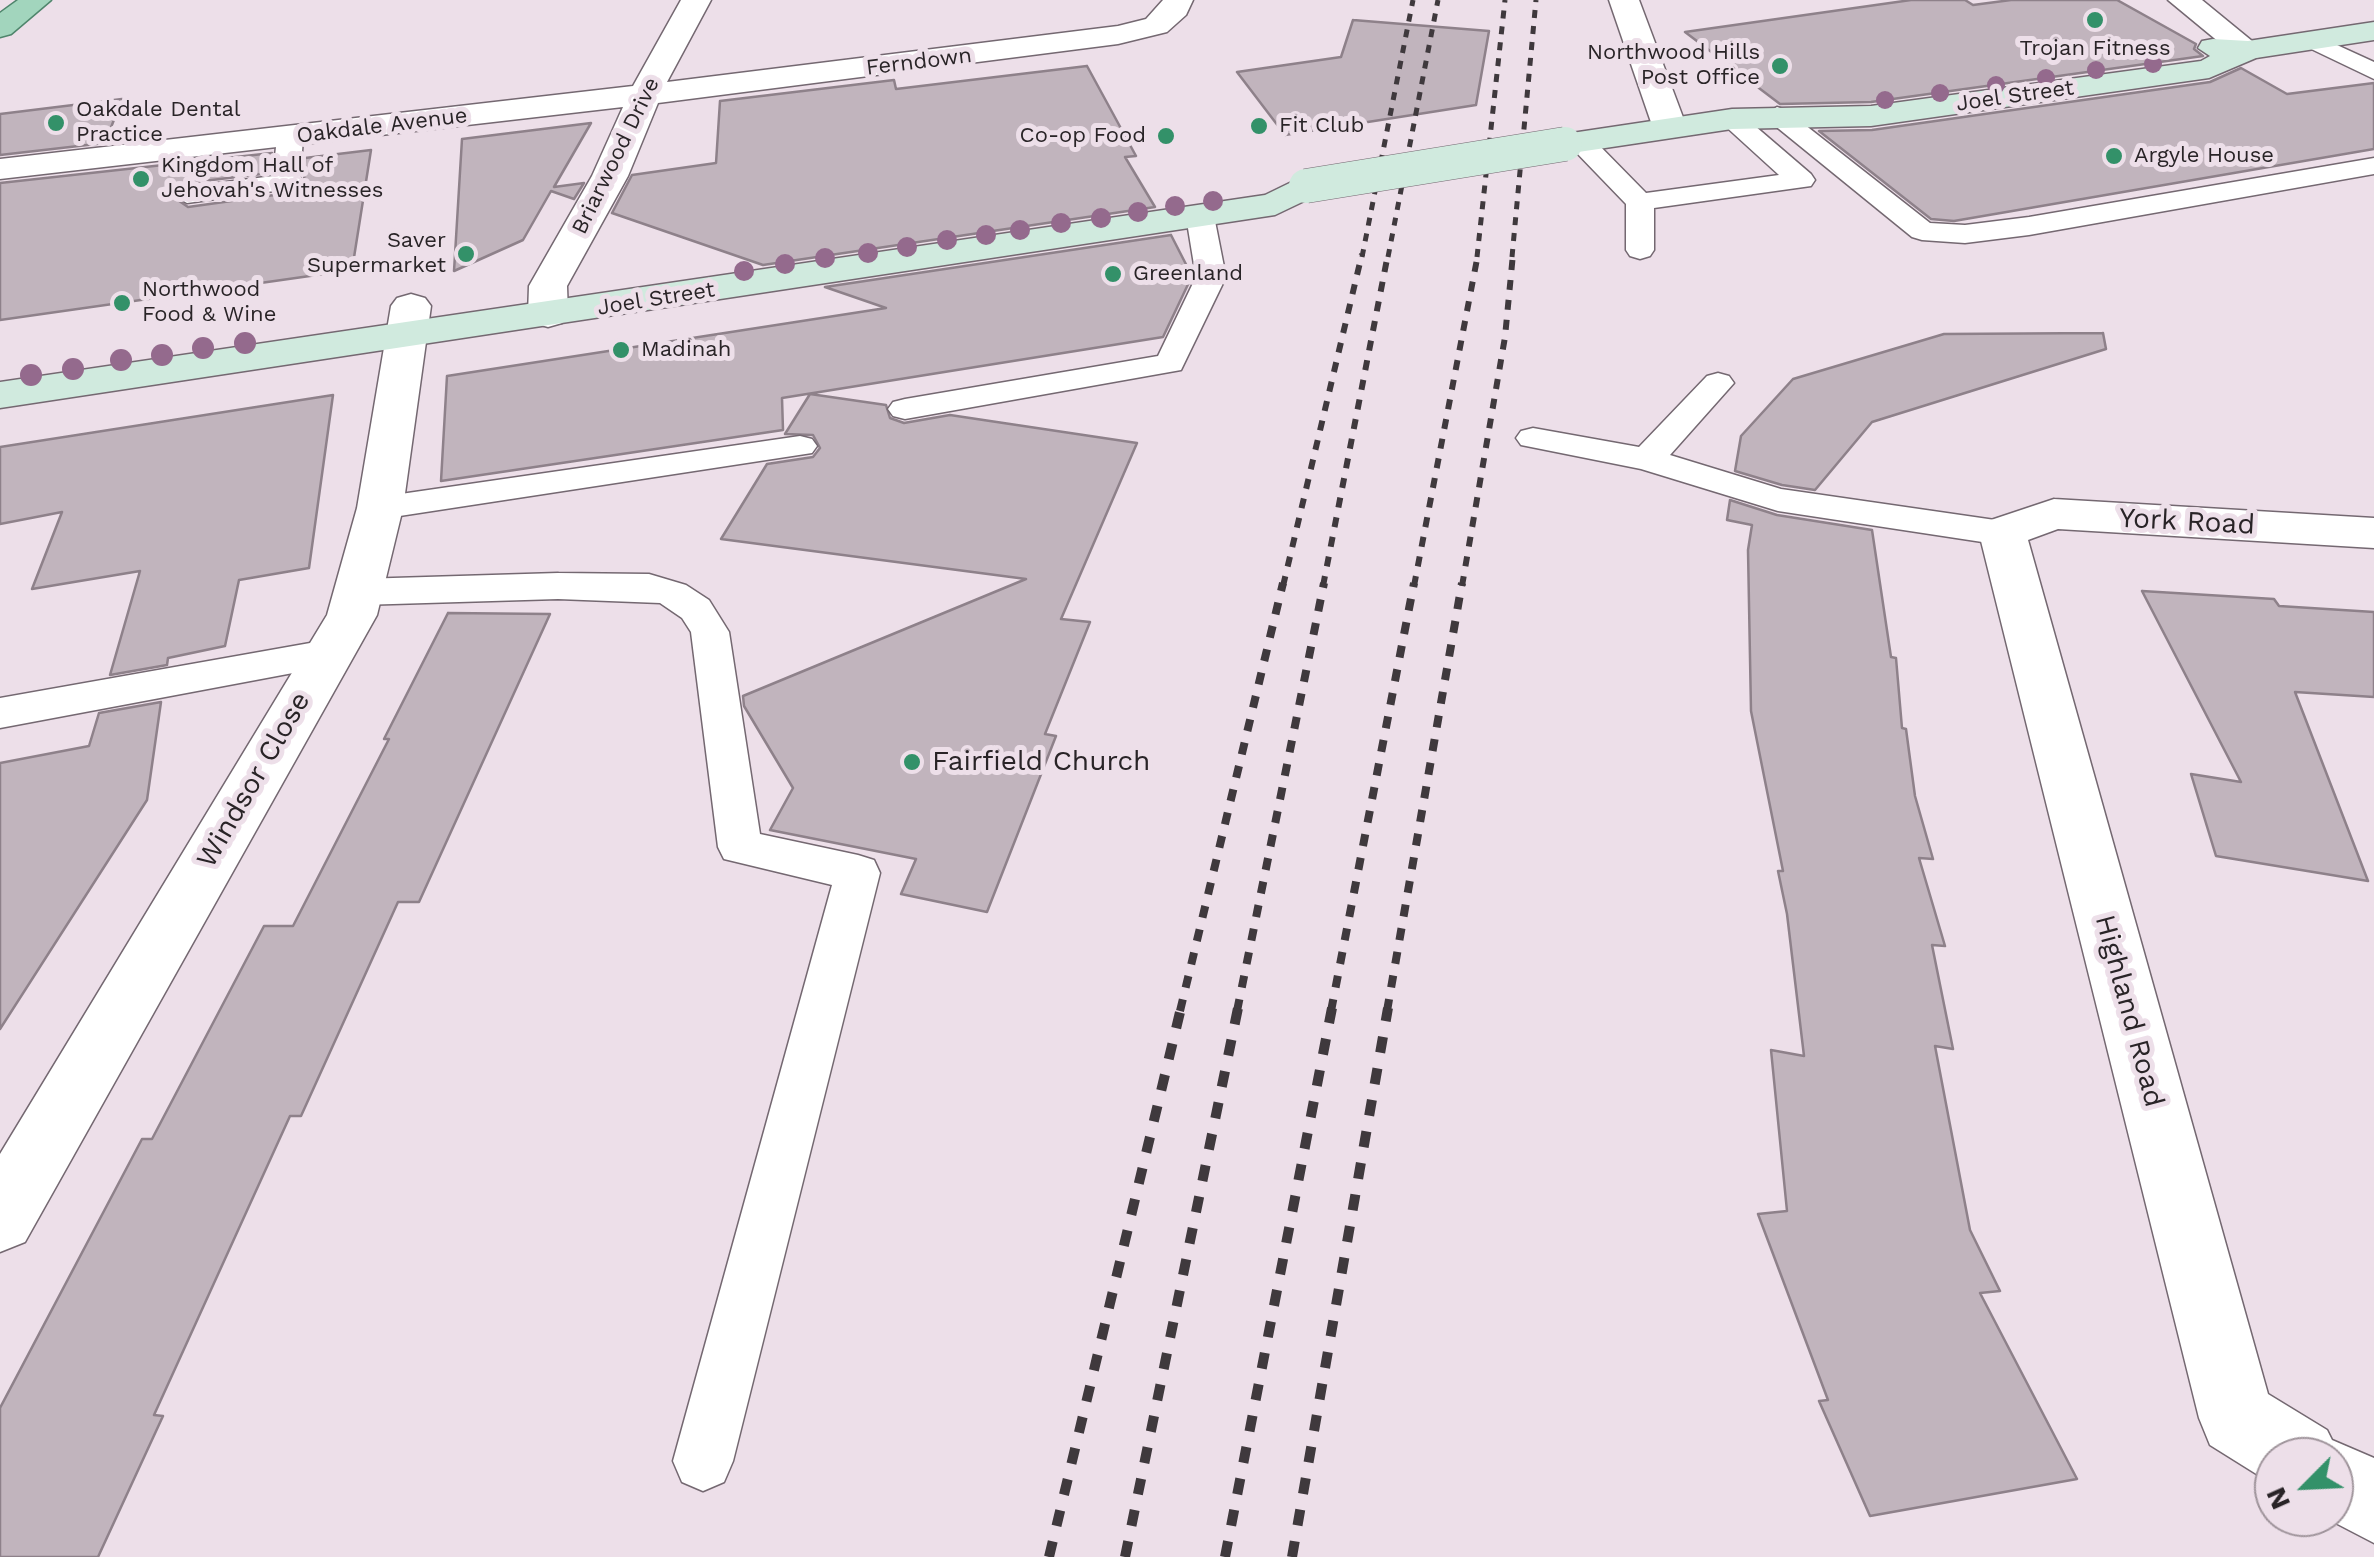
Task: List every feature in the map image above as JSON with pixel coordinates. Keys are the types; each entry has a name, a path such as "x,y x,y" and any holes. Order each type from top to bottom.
{"main road":[{"path":"0,28 36,0"},
{"name":"Joel Street","path":"548,301 1260,182 1306,186 1732,118 1890,114 2209,69 2248,50 2374,31"},
{"name":"Joel Street","path":"0,365 409,320 1200,216 1276,204 1306,186"},
{"name":"Joel Street","path":"0,396 409,320"}],"street":[{"name":"Briarwood Drive","path":"548,301 610,176 645,94 696,0"},
{"name":"Ferndown","path":"645,94 1118,35 1156,26 1176,9 1178,0"},
{"path":"1624,0 1670,128"},
{"path":"2183,0 2248,50"},
{"name":"Oakdale Avenue","path":"0,169 645,94"},
{"name":"Windsor Close","path":"0,1218 352,615 380,508 409,320"},
{"name":"York Road","path":"2002,534 2054,514 2374,533"},
{"name":"Highland Road","path":"2002,534 2237,1418 2268,1437"}],"lane":[{"path":"2313,41 2374,72"},
{"path":"1777,115 1922,231 1966,234 2030,226 2374,166"},
{"path":"1640,202 1801,180 1732,118"},
{"path":"187,195 286,182 290,137"},
{"path":"1573,143 1640,202 1640,250"},
{"path":"905,410 1170,363 1211,277 1200,216"},
{"path":"1647,458 1718,382"},
{"path":"1533,438 1647,458 1778,500 2002,534"},
{"path":"380,508 800,446"},
{"path":"360,592 594,586 649,587 673,594 696,610 710,632 740,847 858,874 703,1461"},
{"path":"0,713 327,654"}],"building":[{"path":"1911,0 1965,0 1973,5 2011,0 2117,0 2196,44 2194,49 2203,56 1871,102 1780,104 1685,32"},
{"path":"1353,20 1489,31 1476,105 1285,135 1237,72 1341,57"},
{"path":"1087,66 1136,156 1125,157 1155,207 763,265 612,213 632,175 716,163 720,101 894,80 896,89"},
{"name":"Argyle House","path":"2241,68 2287,94 2374,83 2374,149 1954,221 1931,219 1819,131 1872,130 2210,82"},
{"name":"Oakdale Dental Practice","path":"122,99 105,143 0,155 0,114"},
{"path":"591,123 554,187 584,183 574,199 551,191 523,240 454,271 462,139"},
{"path":"371,150 352,270 0,320 0,183 272,153 270,173 187,183 169,194 188,207 296,192 304,182 305,158"},
{"path":"1171,235 1192,276 1163,337 782,398 783,430 441,481 447,376 886,308 825,287"},
{"path":"2103,333 2106,349 1872,422 1815,490 1735,471 1741,436 1793,379 1944,334"},
{"path":"810,394 886,405 890,418 904,423 950,415 1137,443 1061,619 1090,622 1045,734 1056,736 987,912 901,894 916,859 770,830 793,788 744,706 743,696 1026,579 721,539 767,464 813,457 820,448 813,435 785,434"},
{"path":"333,395 309,568 239,580 225,646 168,658 167,665 110,675 140,571 32,589 62,512 0,524 0,447"},
{"path":"1730,500 1777,515 1872,530 1891,657 1896,658 1902,728 1906,729 1915,796 1933,859 1919,858 1945,946 1932,945 1953,1049 1935,1046 1970,1230 2000,1291 1980,1293 2077,1479 1870,1516 1819,1401 1828,1400 1758,1214 1787,1211 1771,1050 1804,1056 1778,871 1783,871 1751,711 1748,550 1752,525 1727,520"},
{"path":"2142,591 2274,599 2279,606 2374,612 2374,697 2295,692 2368,881 2216,856 2191,774 2241,782"},
{"path":"448,613 550,614 419,902 398,902 301,1116 290,1116 154,1415 163,1416 98,1557 0,1557 0,1408 142,1139 152,1139 264,926 293,926 389,739 384,739"},
{"path":"161,702 147,800 0,1029 0,763 89,746 99,713"}],"railway":[{"path":"1362,257 1413,0"},
{"path":"1388,257 1438,0"},
{"path":"1477,257 1505,0"},
{"path":"1512,257 1536,0"},
{"path":"1283,586 1362,254"},
{"path":"1323,586 1388,254"},
{"path":"1414,586 1478,254"},
{"path":"1462,586 1505,337 1513,254"},
{"path":"1180,1011 1283,583"},
{"path":"1237,1011 1324,583"},
{"path":"1331,1011 1414,583"},
{"path":"1387,1011 1462,583"},
{"path":"1049,1557 1181,1008"},
{"path":"1125,1557 1238,1008"},
{"path":"1225,1557 1332,1008"},
{"path":"1292,1557 1388,1008"}],"place":[{"name":"Trojan Fitness","path":"2095,20"},
{"name":"Northwood Hills Post Office","path":"1780,66"},
{"name":"Oakdale Dental Practice","path":"56,123"},
{"name":"Fit Club","path":"1259,126"},
{"name":"Co-op Food","path":"1166,136"},
{"name":"Argyle House","path":"2114,156"},
{"name":"Kingdom Hall of Jehovah's Witnesses","path":"141,179"},
{"name":"Saver Supermarket","path":"466,254"},
{"name":"Greenland","path":"1113,274"},
{"name":"Northwood Food & Wine","path":"122,303"},
{"name":"Madinah","path":"621,350"},
{"name":"Fairfield Church","path":"912,762"}]}
